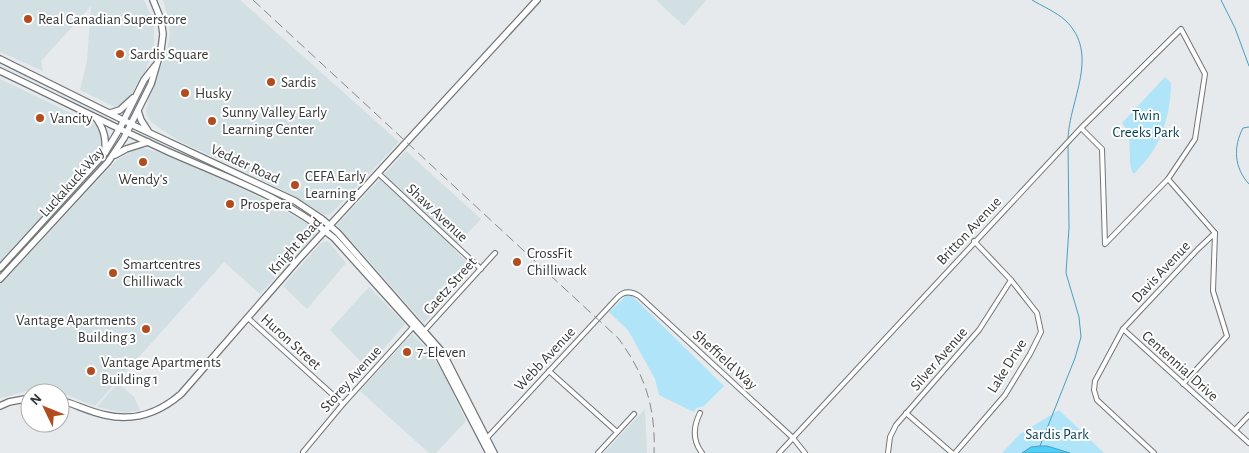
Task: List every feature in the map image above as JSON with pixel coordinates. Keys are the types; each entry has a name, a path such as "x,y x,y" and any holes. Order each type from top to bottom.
{"street":[{"name":"Luckakuck Way","path":"0,279 115,155 151,84 157,62 163,34 161,20 153,0"},
{"name":"Knight Road","path":"70,403 105,415 130,417 159,410 181,394 378,173 537,0"},
{"name":"Britton Avenue","path":"779,453 1081,128 1181,29 1205,74 1196,139 1168,179"},
{"name":"Vedder Road","path":"0,59 149,133 295,201 328,229 334,238 423,333 436,351 484,440 489,453"},
{"name":"Luckakuck Way","path":"0,268 105,153 144,80 157,62"},
{"name":"Vedder Road","path":"0,71 148,142 215,170 290,207 328,229"},
{"path":"110,113 120,110 138,93"},
{"path":"138,111 149,133"},
{"path":"95,117 104,131 106,140 105,153"},
{"path":"1081,128 1102,149 1104,244 1168,179 1215,232 1213,291 1227,336 1183,384"},
{"path":"115,155 126,149 148,142"},
{"name":"Shaw Avenue","path":"378,173 481,269"},
{"name":"Davis Avenue","path":"1123,329 1215,232"},
{"name":"Lake Drive","path":"954,453 1005,394 1030,354 1041,332 1037,313 1011,280 974,241"},
{"name":"Gaetz Street","path":"423,333 495,253"},
{"name":"Silver Avenue","path":"888,453 890,437 896,425 979,330 1011,280"},
{"name":"Sheffield Way","path":"625,293 632,293 638,296 793,438 804,453"},
{"name":"Webb Avenue","path":"484,440 618,297 625,293"},
{"name":"Huron Street","path":"248,318 343,404"},
{"name":"Storey Avenue","path":"303,452 343,404 415,324"},
{"name":"Centennial Drive","path":"1154,453 1096,400 1095,382 1123,329 1249,443"},
{"path":"549,371 618,432"},
{"path":"0,406 20,400"},
{"path":"700,413 696,420 694,434 695,441 702,453"},
{"path":"906,413 954,453"},
{"path":"598,453 634,414"},
{"path":"1235,430 1249,416"},
{"name":"Vedder Road","path":"484,440 494,453"}],"shaded area":[{"path":"0,0 144,0 154,22 154,48 144,74 128,101 121,106 115,107 80,90 87,61 91,6 41,61 43,71 0,52"},
{"path":"163,0 240,0 399,142 328,215 244,171 179,141 151,122 146,110 167,51 170,35 169,20"},
{"path":"656,0 706,0 684,26"},
{"path":"0,79 100,127 104,143 97,158 0,261"},
{"path":"140,147 164,154 228,181 315,227 316,234 260,294 224,262 95,406 70,396 70,383 20,383 20,393 0,398 0,285 117,160"},
{"path":"406,151 481,219 453,248 472,267 424,323 337,225"},
{"path":"328,241 346,263 307,309 283,286 321,243"},
{"path":"369,287 405,324 367,368 330,330"},
{"path":"412,334 428,350 443,373 466,421 436,453 429,453 360,391"},
{"path":"118,383 134,397 140,410 125,413 97,407"},
{"path":"645,409 647,453 604,453"}],"green space":[{"name":"Twin Creeks Park","path":"1165,77 1171,83 1170,101 1164,128 1157,145 1134,174 1130,164 1129,136 1122,123"},
{"path":"627,295 631,295 724,386 704,406 696,408 694,412 659,395 655,379 628,330 609,312"},
{"name":"Sardis Park","path":"1059,410 1104,453 1002,453 1020,434"}],"water":[{"path":"1047,446 1070,453 1022,453 1031,447"}],"waterway":[{"path":"1032,0 1065,20 1076,33 1081,47 1080,78 1068,139"},
{"path":"1221,0 1235,28 1249,66"},
{"path":"1249,127 1243,128 1237,150 1240,171 1249,184"},
{"path":"1040,446 1075,358 1081,337 1079,317 1066,273 1069,228 1068,143"}],"railway":[{"path":"253,0 618,338 642,378 647,392 653,421 654,453"}],"place":[{"name":"Real Canadian Superstore","path":"28,19"},
{"name":"Sardis Square","path":"120,54"},
{"name":"Sardis","path":"271,82"},
{"name":"Husky","path":"185,93"},
{"name":"Vancity","path":"40,118"},
{"name":"Sunny Valley Early Learning Center","path":"212,121"},
{"name":"Wendy's","path":"143,162"},
{"name":"CEFA Early Learning","path":"295,185"},
{"name":"Prospera","path":"230,204"},
{"name":"CrossFit Chilliwack","path":"517,262"},
{"name":"Smartcentres Chilliwack","path":"113,273"},
{"name":"Vantage Apartments Building 3","path":"146,329"},
{"name":"7-Eleven","path":"407,352"},
{"name":"Vantage Apartments Building 1","path":"91,371"}]}
